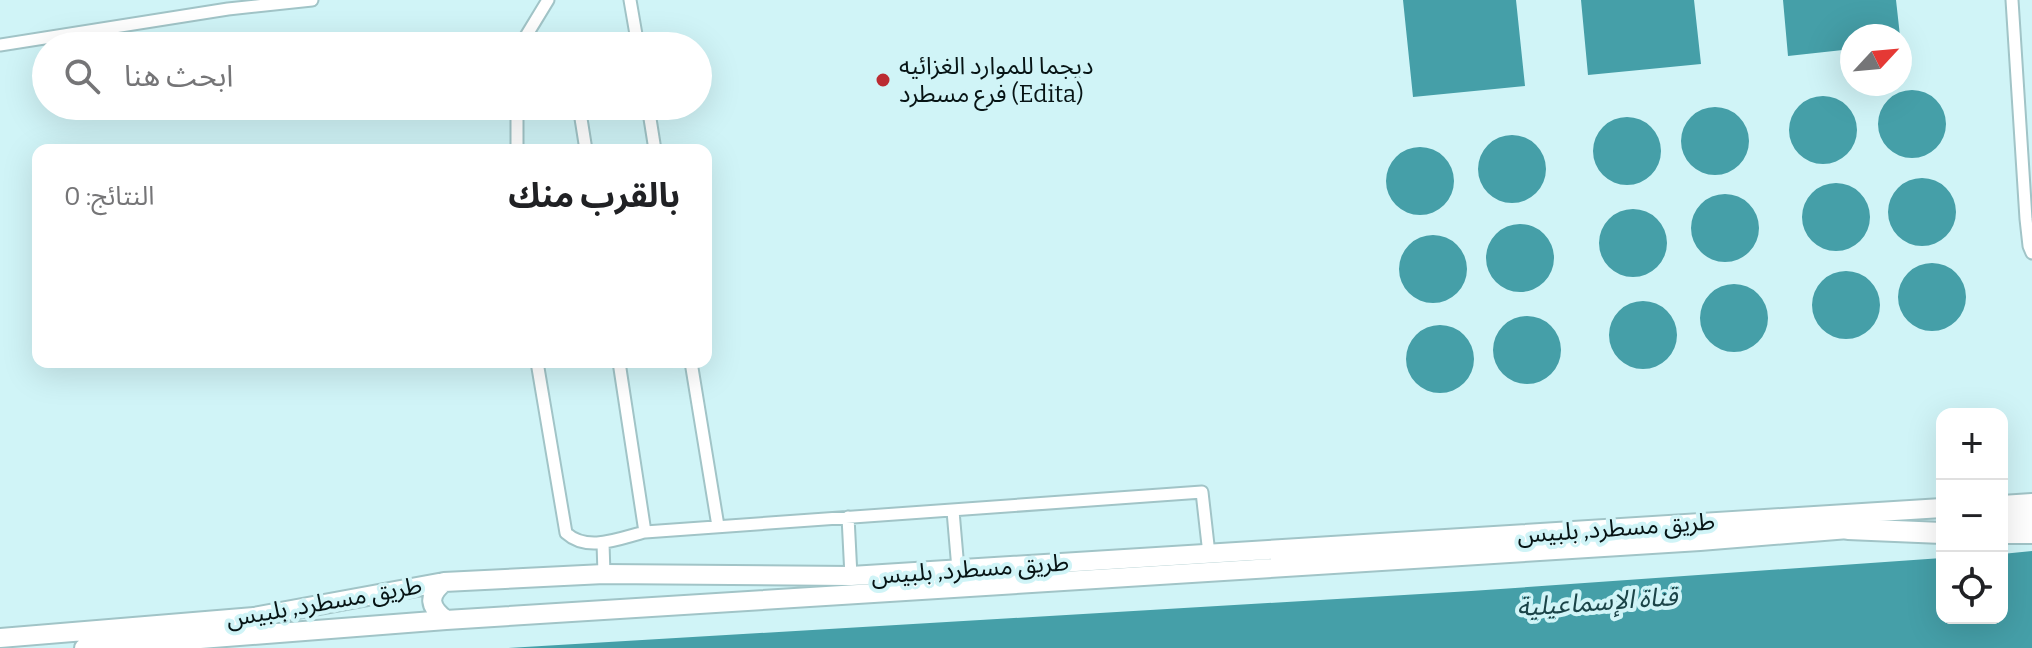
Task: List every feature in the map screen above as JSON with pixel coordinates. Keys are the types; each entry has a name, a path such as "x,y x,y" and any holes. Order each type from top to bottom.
{"highway":[{"path":"1848,529 1936,533"},
{"path":"2008,533 2032,533"}],"main road":[{"path":"2008,505 2032,503"},
{"name":"طريق مسطرد, بلبيس","path":"0,638 254,617 444,582 604,574 851,576 1936,508"},
{"path":"2008,520 2032,519"},
{"name":"طريق مسطرد, بلبيس","path":"84,648 446,620 1936,524"},
{"path":"444,582 435,589 431,598 432,607 446,620"}],"street":[{"path":"74,32 227,5 310,0"},
{"path":"529,32 548,0"},
{"path":"630,0 636,32"},
{"path":"2012,0 2028,179 2030,249"},
{"path":"0,45 32,39"},
{"path":"2017,73 2032,72"},
{"path":"517,120 517,144"},
{"path":"581,120 585,144"},
{"path":"650,120 654,144"},
{"path":"538,368 566,533 574,540 603,543 645,532 1202,492 1209,554"},
{"path":"620,368 645,532"},
{"path":"692,368 718,526"},
{"path":"953,511 958,569"},
{"path":"848,517 851,576"},
{"path":"603,543 604,574"}],"water":[{"path":"1403,0 1516,0 1525,86 1413,97"},
{"path":"1581,0 1694,0 1701,64 1588,75"},
{"path":"1783,0 1896,0 1899,24 1840,24 1840,50 1788,56"},
{"path":"1912,90 1931,95 1941,105 1946,117 1946,131 1941,143 1931,153 1919,158 1905,158 1893,153 1883,143 1878,131 1878,117 1883,105 1892,96 1912,96"},
{"path":"1816,96 1830,96 1842,101 1852,111 1857,130 1852,149 1842,159 1830,164 1816,164 1804,159 1794,149 1789,137 1789,123 1794,111 1804,101"},
{"path":"1708,107 1722,107 1734,112 1744,122 1749,141 1744,160 1734,170 1722,175 1708,175 1696,170 1686,160 1681,148 1681,134 1686,122 1696,112"},
{"path":"1620,117 1634,117 1646,122 1656,132 1661,151 1656,170 1646,180 1634,185 1620,185 1608,180 1598,170 1593,158 1593,144 1598,132 1608,122"},
{"path":"1505,135 1519,135 1531,140 1541,150 1546,169 1541,188 1531,198 1519,203 1505,203 1493,198 1483,188 1478,176 1478,162 1483,150 1493,140"},
{"path":"1413,147 1427,147 1439,152 1449,162 1454,181 1449,200 1439,210 1427,215 1413,215 1401,210 1391,200 1386,188 1386,174 1391,162 1401,152"},
{"path":"1915,178 1929,178 1941,183 1951,193 1956,212 1951,231 1941,241 1929,246 1915,246 1903,241 1893,231 1888,219 1888,205 1893,193 1903,183"},
{"path":"1829,183 1843,183 1855,188 1865,198 1870,217 1865,236 1855,246 1843,251 1829,251 1817,246 1807,236 1802,224 1802,210 1807,198 1817,188"},
{"path":"1718,194 1732,194 1744,199 1754,209 1759,228 1754,247 1744,257 1732,262 1718,262 1706,257 1696,247 1691,235 1691,221 1696,209 1706,199"},
{"path":"1626,209 1640,209 1652,214 1662,224 1667,243 1662,262 1652,272 1640,277 1626,277 1614,272 1604,262 1599,250 1599,236 1604,224 1614,214"},
{"path":"1513,224 1527,224 1539,229 1549,239 1554,258 1549,277 1539,287 1527,292 1513,292 1501,287 1491,277 1486,265 1486,251 1491,239 1501,229"},
{"path":"1426,235 1440,235 1452,240 1462,250 1467,269 1462,288 1452,298 1440,303 1426,303 1414,298 1404,288 1399,276 1399,262 1404,250 1414,240"},
{"path":"1925,263 1939,263 1951,268 1961,278 1966,297 1961,316 1951,326 1939,331 1925,331 1913,326 1903,316 1898,304 1898,290 1903,278 1913,268"},
{"path":"1839,271 1853,271 1865,276 1875,286 1880,305 1875,324 1865,334 1853,339 1839,339 1827,334 1817,324 1812,312 1812,298 1817,286 1827,276"},
{"path":"1727,284 1741,284 1753,289 1763,299 1768,318 1763,337 1753,347 1741,352 1727,352 1715,347 1705,337 1700,325 1700,311 1705,299 1715,289"},
{"path":"1636,301 1650,301 1662,306 1672,316 1677,335 1672,354 1662,364 1650,369 1636,369 1624,364 1614,354 1609,342 1609,328 1614,316 1624,306"},
{"path":"1520,316 1534,316 1546,321 1556,331 1561,350 1556,369 1546,379 1534,384 1520,384 1508,379 1498,369 1493,357 1493,343 1498,331 1508,321"},
{"path":"1433,325 1447,325 1459,330 1469,340 1474,359 1469,378 1459,388 1447,393 1433,393 1421,388 1411,378 1406,366 1406,352 1411,340 1421,330"},
{"name":"قناة الإسماعيلية","path":"2032,551 2032,648 508,648 1471,591 1936,558 1936,624 2008,624 2008,553"}],"place":[{"name":"ديجما للموارد الغزائيه فرع مسطرد (Edita)","path":"883,80"}]}
